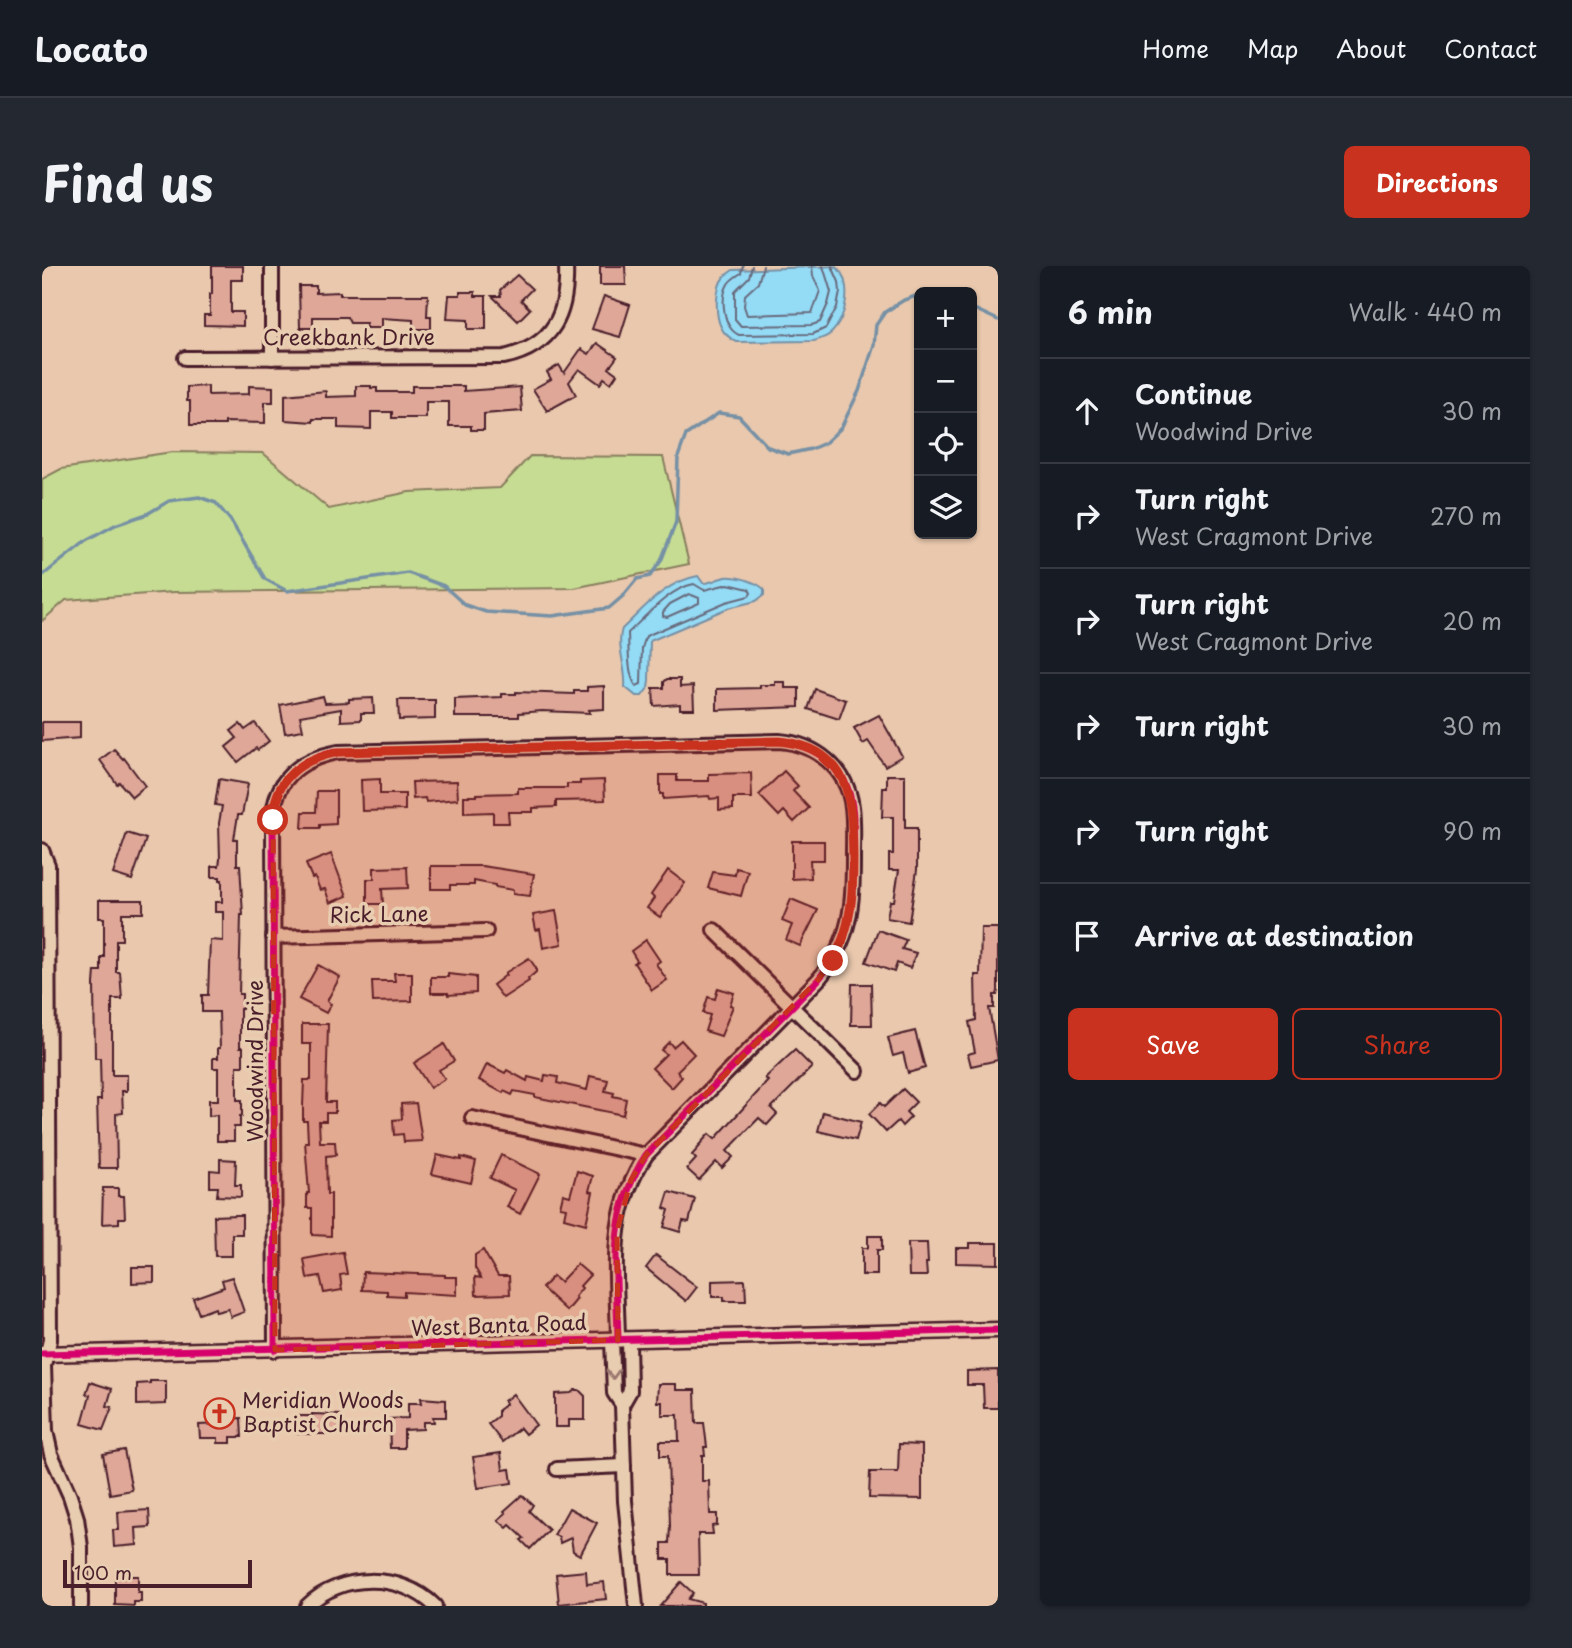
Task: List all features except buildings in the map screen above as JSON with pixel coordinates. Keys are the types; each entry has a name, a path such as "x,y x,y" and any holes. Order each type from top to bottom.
{"street":[{"path":"272,266 272,358"},
{"name":"Creekbank Drive","path":"185,358 504,357 526,351 556,324 565,301 566,266"},
{"name":"Woodwind Drive","path":"275,1350 273,815 278,792 289,776 311,759 338,752 779,741 809,747 826,759 843,780 852,804 851,912 833,961 791,1007"},
{"path":"42,849 48,865 44,1365 47,1437 51,1454 77,1518 81,1547 82,1606"},
{"path":"714,930 857,1071"},
{"name":"Rick Lane","path":"273,937 486,931"},
{"path":"636,1606 625,1501 622,1405 630,1391 620,1340 616,1249 618,1220 631,1180 646,1155 791,1007"},
{"path":"472,1118 646,1155"},
{"name":"West Banta Road","path":"45,1354 998,1330"},
{"path":"557,1469 624,1466"},
{"path":"307,1606 319,1594 353,1581 386,1581 424,1595 435,1606"}],"highlighted area":[{"path":"779,741 809,747 843,780 852,810 853,895 841,946 818,980 646,1155 631,1180 617,1231 618,1340 275,1350 273,815 286,780 311,759 338,752"}],"green space":[{"path":"172,452 263,453 329,509 409,492 500,488 530,456 663,457 689,564 574,588 174,592 66,600 42,621 42,479 61,469"}],"water":[{"path":"835,266 845,281 846,300 841,319 830,334 814,341 737,342 722,330 718,316 718,294 724,277 733,270"},
{"path":"698,576 703,583 726,577 746,580 764,589 764,595 756,601 728,608 650,641 648,688 642,696 636,696 625,687 620,643 622,629 647,604 666,590"}],"waterway":[{"path":"42,576 86,541 115,525 147,514 169,501 199,497 216,503 231,521 265,579 287,591 408,573 444,586 465,605 486,612 552,616 609,608 637,579 650,576 661,561 676,522 678,457 686,435 719,413 739,416 768,447 788,454 825,443 841,428 859,391 874,345 876,325 885,312 914,297"},
{"path":"977,310 998,320"}],"cycle path":[{"path":"275,1350 273,820 278,793 284,782 301,766 324,755 338,752 779,741 793,743 828,761 844,781 849,793 853,819 852,890 844,936 818,980 646,1155 633,1178 619,1222 616,1267 618,1340"},
{"path":"42,1354 998,1330"}],"place":[{"name":"Meridian Woods Baptist Church","path":"219,1413"}],"route":[{"path":"273,820 278,792 285,780 311,759 338,752 779,741 794,743 809,747 833,765 850,794 852,804 853,901 849,923 833,961"}]}
